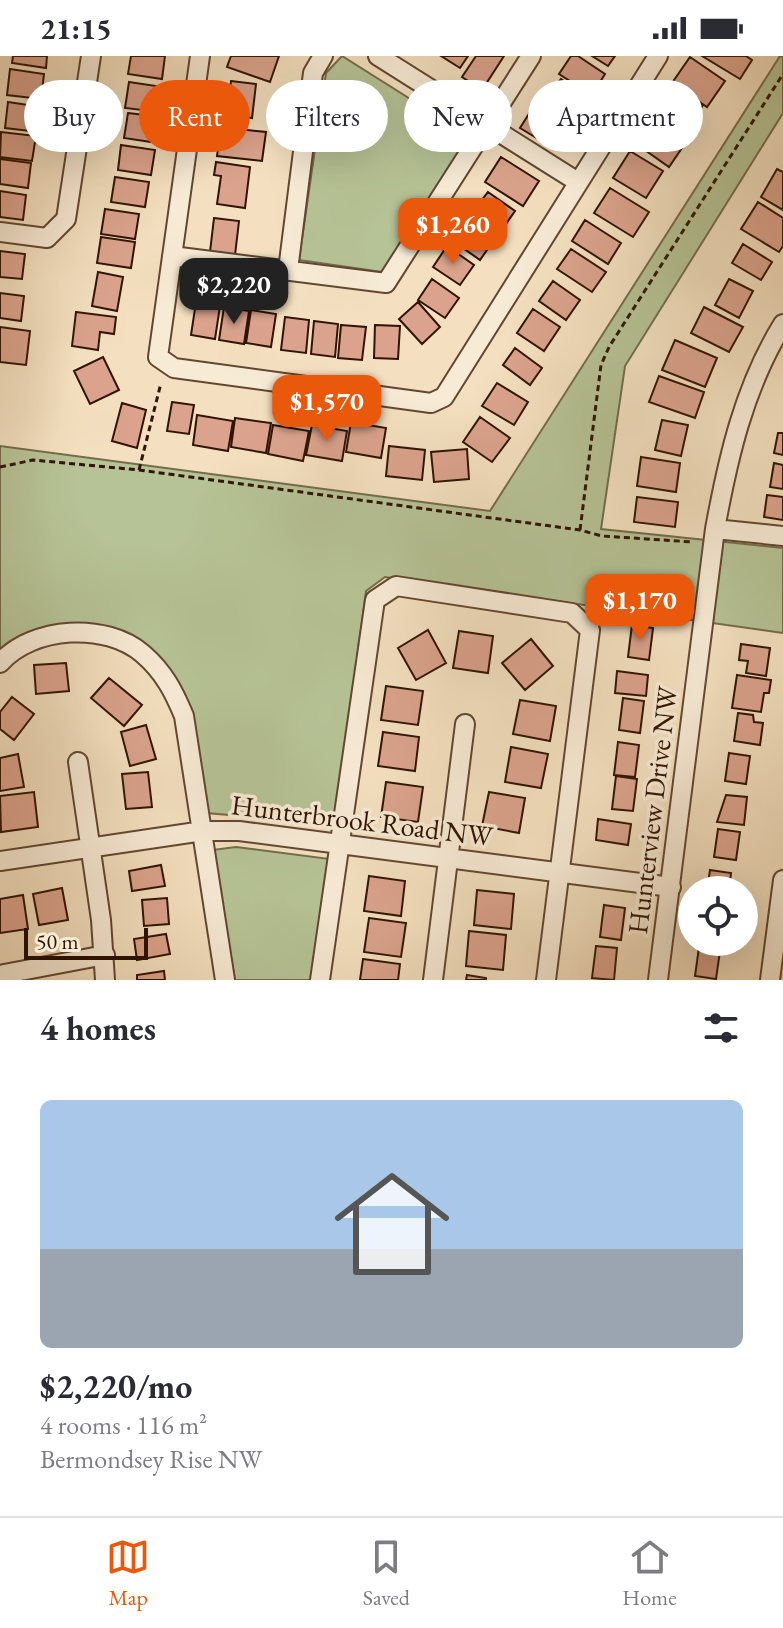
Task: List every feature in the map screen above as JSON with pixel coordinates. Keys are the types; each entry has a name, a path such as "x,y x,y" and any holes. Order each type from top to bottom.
{"street":[{"path":"0,232 47,238 55,234 66,219 91,56"},
{"path":"200,56 158,357 174,368 431,403 444,397 658,56"},
{"path":"288,270 313,73 323,56"},
{"path":"378,56 415,80"},
{"path":"512,84 531,56"},
{"path":"512,142 578,182"},
{"path":"172,256 386,283 468,152"},
{"name":"Hunterview Drive NW","path":"658,980 715,529 739,421 752,386 783,324"},
{"path":"715,529 783,536"},
{"path":"320,980 375,600 396,586 572,613 590,630 546,980"},
{"path":"0,663 31,640 71,632 107,637 142,653 172,686 184,716 225,980"},
{"path":"433,980 465,724"},
{"path":"78,762 105,955 105,980"},
{"name":"Hunterbrook Road NW","path":"0,861 203,831 285,834 671,887"},
{"path":"770,980 783,880"},
{"path":"0,979 4,974 105,955"}],"path":[{"path":"580,530 601,365 609,347 783,74"},
{"path":"139,470 161,383"},
{"path":"0,467 33,460 139,470 580,530 602,536 693,542"}],"green space":[{"path":"342,56 380,80 325,80 326,73"},
{"path":"780,56 783,57 783,113 625,366 601,529 783,548 783,633 385,577 366,591 335,824 206,813 193,722 180,685 165,665 146,648 124,635 101,627 76,624 50,626 23,636 0,651 0,446 490,511"},
{"path":"388,85 404,95 404,152 459,152 382,272 299,260 315,152 388,152"},
{"path":"236,847 330,859 313,980 235,980 212,850"}],"building":[{"path":"13,56 47,56 46,68 12,63"},
{"path":"131,56 165,56 162,79 128,74"},
{"path":"231,56 279,56 271,80 227,67"},
{"path":"441,56 468,56 460,68"},
{"path":"476,56 504,56 488,80 467,80 462,77"},
{"path":"571,56 578,56 605,74 601,80 568,80 559,74"},
{"path":"592,56 615,56 608,66"},
{"path":"702,56 746,56 752,60 740,79"},
{"path":"690,57 725,81 707,107 703,104 703,80 674,80"},
{"path":"10,69 44,74 43,80 24,80 24,97 7,95"},
{"path":"129,82 139,83 139,110 125,108"},
{"path":"250,83 256,84 250,118"},
{"path":"8,102 24,104 24,130 5,128"},
{"path":"128,113 139,114 139,140 124,138"},
{"path":"528,115 528,133 520,128"},
{"path":"250,130 266,132 262,161 217,156 218,152 250,152"},
{"path":"1,132 24,135 24,152 33,152 32,161 0,157"},
{"path":"123,145 139,148 139,152 155,152 151,175 118,170"},
{"path":"629,152 663,171 646,198 613,178"},
{"path":"648,152 679,152 669,167"},
{"path":"501,157 539,181 523,206 485,182"},
{"path":"0,159 31,163 28,188 0,184"},
{"path":"216,162 250,167 245,208 217,204 221,176 214,175"},
{"path":"777,169 783,172 783,210 761,197"},
{"path":"115,177 149,182 145,207 111,202"},
{"path":"610,188 649,212 633,237 594,213"},
{"path":"0,191 26,195 23,220 0,217"},
{"path":"488,192 515,211 501,231 473,212"},
{"path":"758,202 783,218 783,246 779,252 741,229"},
{"path":"105,209 139,214 135,239 101,234"},
{"path":"214,218 239,221 235,255 210,252"},
{"path":"585,220 621,243 608,264 572,241"},
{"path":"467,221 494,240 480,260 453,241"},
{"path":"101,237 135,242 131,268 97,263"},
{"path":"743,244 772,262 761,280 732,263"},
{"path":"447,246 474,265 460,285 433,267"},
{"path":"571,249 606,272 592,292 557,269"},
{"path":"0,251 25,254 22,279 0,277"},
{"path":"98,272 123,277 117,311 92,306"},
{"path":"432,279 459,298 445,318 418,300"},
{"path":"729,279 753,291 739,318 715,305"},
{"path":"553,281 580,300 566,320 539,301"},
{"path":"0,293 24,296 21,321 0,318"},
{"path":"196,302 220,306 215,339 191,335"},
{"path":"418,302 440,327 422,344 399,319"},
{"path":"224,307 249,311 244,344 219,340"},
{"path":"704,307 743,327 729,352 691,333"},
{"path":"533,309 560,327 544,351 517,333"},
{"path":"251,310 276,314 271,347 246,343"},
{"path":"76,312 116,317 114,334 100,332 98,350 72,346"},
{"path":"285,317 309,320 306,353 281,350"},
{"path":"314,321 338,324 335,357 311,354"},
{"path":"341,325 366,327 362,360 338,358"},
{"path":"375,325 400,326 398,359 374,358"},
{"path":"0,327 30,331 26,365 0,362"},
{"path":"675,340 717,358 705,387 662,370"},
{"path":"515,348 542,368 530,385 503,365"},
{"path":"103,357 119,390 90,404 74,371"},
{"path":"659,376 704,392 695,418 649,402"},
{"path":"497,383 528,402 514,425 482,406"},
{"path":"172,402 194,405 189,434 167,431"},
{"path":"122,403 146,410 137,448 112,441"},
{"path":"197,415 233,421 228,451 193,445"},
{"path":"480,417 510,438 492,462 463,442"},
{"path":"235,418 271,423 266,453 231,447"},
{"path":"662,420 688,425 681,456 655,450"},
{"path":"351,422 386,428 381,458 346,452"},
{"path":"273,425 309,431 303,461 268,454"},
{"path":"312,425 347,431 342,461 306,455"},
{"path":"778,433 783,433 783,455 774,453"},
{"path":"389,446 425,450 422,480 386,476"},
{"path":"467,449 469,479 434,482 431,452"},
{"path":"641,457 680,463 676,492 637,486"},
{"path":"774,463 783,465 783,489 770,487"},
{"path":"767,495 783,497 783,520 764,517"},
{"path":"637,497 678,502 675,527 634,522"},
{"path":"632,625 653,628 649,660 628,657"},
{"path":"428,630 446,663 416,680 398,648"},
{"path":"459,631 493,636 488,673 453,668"},
{"path":"531,639 553,666 525,690 502,663"},
{"path":"741,644 770,648 766,676 746,673 748,661 739,660"},
{"path":"66,663 69,691 36,694 34,665"},
{"path":"617,671 648,675 646,696 615,693"},
{"path":"737,675 771,680 769,693 764,693 761,712 732,708"},
{"path":"109,678 142,705 124,726 91,698"},
{"path":"386,686 423,691 418,725 381,720"},
{"path":"12,697 34,714 14,740 0,729 0,712"},
{"path":"623,698 644,701 640,733 619,730"},
{"path":"520,700 556,706 550,741 513,734"},
{"path":"738,713 753,715 754,722 763,723 760,745 734,741"},
{"path":"146,725 156,759 130,766 121,732"},
{"path":"383,732 419,737 415,771 378,766"},
{"path":"618,742 639,745 635,777 614,775"},
{"path":"511,747 548,754 541,788 505,782"},
{"path":"729,753 750,756 746,784 725,781"},
{"path":"18,754 24,787 0,791 0,758"},
{"path":"148,772 152,807 126,809 122,774"},
{"path":"616,776 637,779 633,811 612,809"},
{"path":"386,782 423,787 418,822 381,817"},
{"path":"34,792 38,827 1,832 0,796"},
{"path":"489,792 525,798 519,833 482,826"},
{"path":"726,795 747,797 744,825 717,822"},
{"path":"598,819 631,824 628,845 596,840"},
{"path":"718,829 740,832 736,860 714,857"},
{"path":"161,865 165,886 132,891 129,871"},
{"path":"710,870 731,873 731,876 709,876"},
{"path":"369,876 405,881 401,916 364,911"},
{"path":"62,888 68,920 39,925 33,894"},
{"path":"477,890 514,894 511,929 474,925"},
{"path":"23,895 28,929 0,933 0,899"},
{"path":"167,898 169,924 144,926 142,900"},
{"path":"604,905 625,908 621,940 600,937"},
{"path":"369,918 406,923 401,957 364,952"},
{"path":"469,931 506,935 503,970 466,966"},
{"path":"166,934 170,954 137,960 134,939"},
{"path":"596,946 617,948 614,980 592,978"},
{"path":"698,956 719,956 716,979 695,976"},
{"path":"363,959 400,964 398,980 360,980"},
{"path":"164,971 165,980 137,980 137,975"},
{"path":"467,975 486,978 486,980 466,980"}]}
